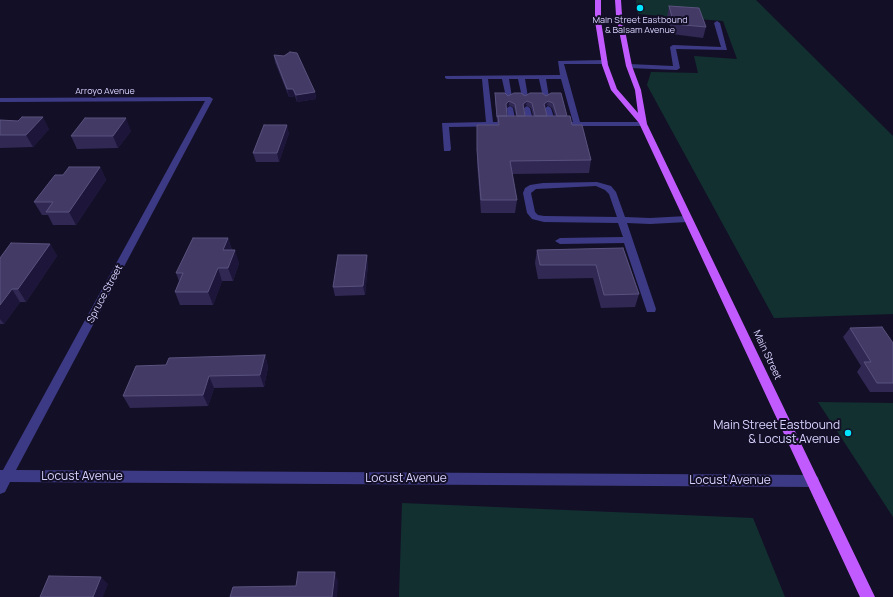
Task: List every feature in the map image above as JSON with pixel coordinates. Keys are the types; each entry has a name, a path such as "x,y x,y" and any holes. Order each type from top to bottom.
{"main road":[{"name":"Main Street","path":"598,0 598,21 605,62 614,90 643,124 868,597"},
{"name":"Main Street","path":"618,0 619,15 629,66 638,90 643,124"},
{"path":"611,3 619,15"}],"street":[{"path":"629,66 677,68 673,46 724,48 717,23"},
{"path":"577,124 560,62 605,62"},
{"path":"446,77 564,77"},
{"path":"485,77 490,124"},
{"path":"505,77 508,97"},
{"path":"521,77 525,97"},
{"path":"542,77 546,97"},
{"name":"Arroyo Avenue","path":"0,100 210,99"},
{"name":"Spruce Street","path":"0,488 3,476 210,99"},
{"path":"510,108 531,124"},
{"path":"527,108 531,124"},
{"path":"531,124 548,108"},
{"path":"446,149 445,125 643,124"},
{"path":"651,309 622,220 613,194 608,188 602,185 543,185 533,187 528,190 527,193 531,213 535,217 544,219 622,220 688,219"},
{"path":"560,242 628,240"},
{"name":"Locust Avenue","path":"3,476 813,481"}],"green space":[{"path":"636,0 756,0 893,136 893,314 774,318 647,85 651,72 698,73 694,56 737,59 723,21 638,14"},
{"path":"818,402 893,403 893,517"},
{"path":"402,503 753,518 785,597 399,597"}],"building":[{"path":"669,6 699,8 706,27 674,24"},
{"path":"290,52 297,53 315,92 296,95 293,89 287,89 274,55 284,56"},
{"path":"495,93 505,93 508,96 514,93 521,93 525,96 530,93 542,93 546,96 551,93 561,93 567,116 557,116 553,103 548,101 544,104 547,116 535,116 532,103 527,101 523,104 525,116 517,116 515,104 509,101 506,104 507,116 497,117"},
{"path":"498,116 570,116 572,125 582,125 591,160 510,161 517,200 481,200 477,150 477,125 499,125"},
{"path":"22,117 43,117 26,135 0,135 0,120 18,121"},
{"path":"85,118 126,118 113,136 71,136"},
{"path":"264,125 287,125 277,153 253,153"},
{"path":"69,167 100,167 69,212 46,212 53,202 34,202 55,175 63,175"},
{"path":"193,238 228,238 223,250 235,250 228,268 218,268 208,292 175,292 183,273 176,273"},
{"path":"11,243 50,244 18,289 12,289 0,305 0,258"},
{"path":"623,248 639,294 604,295 596,265 540,265 537,250"},
{"path":"338,255 367,255 363,286 333,287"},
{"path":"882,327 893,343 893,383 877,383 864,362 871,362 850,328"},
{"path":"265,355 260,375 209,376 203,395 123,396 136,366 166,365 169,358"},
{"path":"298,572 335,572 332,597 230,597 233,587 296,586"},
{"path":"49,576 101,577 93,597 40,597"}],"place":[{"name":"Main Street Eastbound & Balsam Avenue","path":"640,8"},
{"name":"Main Street Eastbound & Locust Avenue","path":"848,433"}]}
